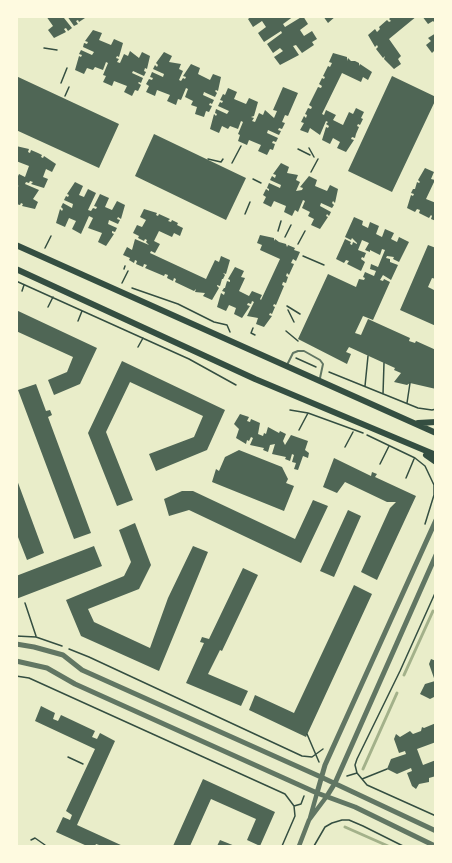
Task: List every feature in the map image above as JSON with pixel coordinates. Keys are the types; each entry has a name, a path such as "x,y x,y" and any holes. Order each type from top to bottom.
{"main road":[{"path":"16,245 435,433"},
{"path":"16,269 255,379 435,455"},
{"path":"414,423 435,422"},
{"path":"416,448 435,462"}],"street":[{"path":"299,846 321,777 435,520"},
{"path":"309,820 335,783 435,555"},
{"path":"16,644 63,655 82,670 335,783 435,831"},
{"path":"16,661 47,668 75,684 316,793 355,807 435,846"}],"lane":[{"path":"286,367 292,356 298,351 304,351 324,364 319,382"}],"path":[{"path":"44,48 57,50"},
{"path":"60,83 67,68"},
{"path":"65,96 69,87"},
{"path":"232,163 241,146"},
{"path":"309,148 314,157"},
{"path":"298,149 310,155"},
{"path":"208,159 221,162 222,159"},
{"path":"311,172 318,159"},
{"path":"253,179 261,183"},
{"path":"245,214 250,202"},
{"path":"278,231 281,220"},
{"path":"285,237 291,225"},
{"path":"298,244 305,231"},
{"path":"45,249 51,236"},
{"path":"303,256 324,264"},
{"path":"122,284 128,271"},
{"path":"16,281 195,362 236,385"},
{"path":"22,291 24,284"},
{"path":"48,307 53,296"},
{"path":"178,304 214,322 227,325 231,334"},
{"path":"287,306 300,314"},
{"path":"78,321 83,310"},
{"path":"288,310 294,322"},
{"path":"253,328 250,333 255,335"},
{"path":"285,331 298,341"},
{"path":"138,347 143,338"},
{"path":"292,356 407,404 418,408 435,409"},
{"path":"365,387 368,356"},
{"path":"192,367 195,362"},
{"path":"383,394 384,363"},
{"path":"407,404 410,383"},
{"path":"290,410 308,413 353,430 389,445 415,458 425,466 432,477 434,495 423,532"},
{"path":"299,430 308,413"},
{"path":"345,447 357,423"},
{"path":"380,464 389,445"},
{"path":"406,478 415,458"},
{"path":"435,591 355,765 357,773 367,785 435,816"},
{"path":"25,603 36,637"},
{"path":"16,636 36,637 50,641 89,657 302,756 317,755 324,747"},
{"path":"16,676 29,678 285,794 294,806 295,816 282,846"},
{"path":"307,734 319,763"},
{"path":"68,757 82,764"},
{"path":"362,780 387,769"},
{"path":"349,777 357,773"},
{"path":"294,806 301,804"},
{"path":"314,846 325,828 332,823 349,820 403,846"},
{"path":"31,840 35,838 45,845"}],"building":[{"path":"46,16 66,16 64,18 72,28 68,31 64,29 66,32 54,38 48,30 53,26"},
{"path":"67,16 84,16 85,18 79,22 76,21 78,24 74,26"},
{"path":"252,16 294,16 283,24 285,27 303,16 308,24 300,30 304,36 312,31 317,39 312,42 314,45 302,53 296,45 293,46 299,55 280,65 274,57 283,51 280,48 273,53 267,44 282,33 281,31 264,42 258,33 266,27 262,21 253,27 248,19"},
{"path":"323,16 336,16 328,23"},
{"path":"392,16 417,16 389,39 401,56 398,59 401,64 394,69 384,59 385,56 383,58 376,49 377,45 375,47 368,35 375,29 377,32 387,20 391,21 389,19"},
{"path":"422,16 436,16 436,24 433,21 428,24"},
{"path":"93,30 102,33 99,40 111,45 114,39 123,43 119,57 116,58 119,59 117,62 120,63 124,54 128,56 130,51 139,58 142,52 150,56 144,76 133,71 132,73 143,78 141,83 138,83 141,85 138,91 135,90 132,96 124,92 127,86 114,81 112,86 103,82 108,63 106,62 103,70 95,67 93,70 87,68 84,74 75,70 79,56 82,55 79,54 81,50 92,55 94,52 83,47 84,43 87,44 88,42 85,41"},
{"path":"436,33 436,49 432,53 426,45 431,41 428,38"},
{"path":"164,52 172,56 169,62 181,64 179,69 183,71 179,80 181,81 185,79 186,77 183,76 191,64 200,68 198,74 210,80 213,74 221,77 215,97 204,92 203,95 214,100 212,104 210,103 209,105 212,106 209,112 206,111 204,117 195,114 197,107 191,105 193,101 185,97 188,89 186,88 176,105 167,101 170,95 157,90 155,96 146,92 149,86 146,84 149,79 153,78 150,77 152,72 163,77 164,74 153,69 155,65 157,67 156,63"},
{"path":"333,53 347,57 347,61 348,58 355,61 359,63 359,66 360,64 372,72 368,80 363,77 361,82 342,73 322,114 324,115 326,110 336,115 333,120 343,125 349,112 353,114 356,108 364,112 360,125 357,126 359,127 355,138 352,137 351,139 354,140 346,152 337,148 340,142 333,138 330,144 322,140 326,127 329,126 326,121 320,135 310,128 308,133 300,130 308,108 312,107 309,105 318,87 322,86 319,84 325,77 323,76 328,66 330,67 332,63 329,62"},
{"path":"16,76 119,124 99,168 16,130"},
{"path":"392,76 436,99 392,192 348,171"},
{"path":"283,87 298,93 288,116 285,115 282,129 278,130 281,131 279,135 268,130 267,133 278,138 276,142 273,141 272,143 275,144 273,150 270,149 267,155 258,151 261,145 249,140 247,145 238,141 243,122 241,121 238,129 230,126 228,129 222,126 219,133 210,129 214,114 216,116 217,114 216,109 227,114 229,111 218,106 220,102 222,103 223,101 220,100 228,88 237,92 234,99 246,104 249,98 258,102 254,116 251,117 255,122 259,113 263,115 265,110 274,118 277,111 273,110"},
{"path":"154,134 246,178 226,220 135,176"},
{"path":"16,146 29,149 30,153 31,150 38,153 42,155 41,157 44,156 56,164 52,172 46,169 43,177 48,179 44,188 31,184 33,182 30,181 25,184 39,190 33,199 38,202 35,209 22,206 21,203 16,204 16,187 19,186 16,185 16,180 19,174 25,177 29,166 16,161 18,157"},
{"path":"281,163 289,167 287,173 298,175 296,180 300,182 296,191 302,190 303,188 300,187 309,176 317,180 315,186 327,191 330,185 338,189 332,208 321,203 320,206 331,212 329,216 327,214 328,217 320,229 311,225 314,219 308,216 310,212 302,208 305,201 303,200 298,212 295,210 292,216 284,212 286,206 274,201 271,207 263,203 266,189 269,191 267,188 269,183 280,188 281,185 270,180 272,176 275,178 276,175 273,174"},
{"path":"425,168 434,172 431,179 435,180 426,199 436,203 436,221 431,219 431,215 429,218 419,213 420,210 417,209 415,212 407,208 411,195 414,194 411,193 417,182 420,182 418,180"},
{"path":"75,182 83,186 79,195 84,197 88,189 96,193 88,210 96,209 97,207 94,206 100,194 109,198 105,207 112,210 117,201 125,205 121,219 118,217 117,219 120,220 118,224 109,220 108,224 117,228 115,232 112,231 114,234 106,246 98,242 102,233 88,228 93,218 89,216 81,234 72,229 76,221 69,218 65,227 56,223 60,209 62,211 63,209 61,207 63,203 72,208 73,204 64,200 66,196 68,197 67,194"},
{"path":"144,209 170,219 168,221 172,220 183,228 180,236 174,233 172,237 159,231 154,241 160,244 155,253 151,251 150,253 206,279 215,260 219,262 221,256 230,260 226,274 223,273 225,275 220,286 217,285 219,288 212,300 203,296 205,293 195,292 196,289 194,291 175,282 174,278 173,281 167,278 168,275 164,276 145,268 147,265 144,264 143,267 136,264 137,261 135,260 134,263 123,255 127,247 132,250 135,239 149,245 147,240 138,238 139,236 133,233 137,225 142,227 146,220 140,217"},
{"path":"354,217 363,221 362,225 368,228 370,222 379,226 376,234 382,237 385,229 394,233 391,239 397,242 399,237 409,242 399,262 393,259 394,257 387,256 390,262 398,265 391,280 383,275 380,280 390,282 373,320 363,316 355,333 361,335 368,319 410,338 409,341 415,343 416,341 436,350 436,389 394,382 401,373 394,370 395,368 349,347 346,352 351,354 347,364 298,339 328,274 356,287 359,279 364,280 365,272 374,276 376,271 370,269 371,264 378,267 385,250 382,249 380,255 365,250 369,243 362,240 358,250 366,253 361,259 365,262 361,271 347,264 349,261 346,260 344,263 336,259 345,239 352,245 353,242 357,244 352,238 351,240 345,237"},
{"path":"260,235 274,238 274,241 275,239 300,252 296,261 293,259 291,263 294,264 289,275 287,273 286,283 283,282 284,286 276,305 274,304 272,314 269,315 272,316 264,327 256,324 258,318 247,316 254,302 252,301 251,304 248,303 247,305 250,306 242,318 234,314 236,308 229,305 226,311 217,307 221,293 224,295 225,292 222,291 227,281 230,282 228,279 235,267 244,271 241,277 245,278 239,291 249,296 252,291 262,295 261,300 280,259 260,250 262,245 257,243"},
{"path":"428,245 436,248 436,279 432,278 428,287 436,291 436,326 400,310"},
{"path":"16,310 97,348 80,384 54,395 48,380 67,372 73,357 16,331"},
{"path":"122,361 225,410 207,450 156,471 149,454 194,437 203,416 130,382 106,432 133,500 117,506 88,433"},
{"path":"36,384 46,411 50,410 52,415 48,417 91,533 74,539 18,390"},
{"path":"240,414 249,417 247,421 250,422 251,419 260,423 258,434 263,436 264,433 266,434 268,427 286,434 283,441 285,445 291,435 308,441 305,450 309,453 308,458 303,456 298,470 294,469 296,463 292,462 294,455 292,454 290,461 285,459 286,457 272,454 275,444 270,445 268,452 263,450 264,448 250,445 253,438 251,437 246,444 236,438 239,429 234,424"},
{"path":"239,450 282,467 288,479 286,483 294,486 284,511 212,482 216,469 219,471 225,457"},
{"path":"334,458 371,476 372,472 377,474 375,477 416,496 377,580 361,572 390,508 396,502 387,502 345,482 337,493 323,487"},
{"path":"17,480 44,553 27,560 16,532"},
{"path":"182,491 193,491 295,539 313,500 328,506 301,563 189,510 169,516 164,499"},
{"path":"348,510 361,516 334,577 320,571"},
{"path":"135,523 151,565 139,589 88,609 94,622 150,648 168,598 193,546 208,552 159,671 81,636 66,600 124,576 131,562 119,530"},
{"path":"94,546 102,566 16,599 16,576"},
{"path":"243,568 258,575 222,651 220,650 208,674 248,691 241,706 186,683 204,643 200,642 202,637 209,639"},
{"path":"354,585 372,594 306,737 249,710 255,695 294,713"},
{"path":"431,659 436,661 436,696 430,699 420,694 425,684 435,681 429,664"},
{"path":"41,706 55,713 53,719 58,721 61,715 95,731 92,737 97,739 100,733 115,741 77,825 123,846 96,844 87,846 56,832 63,817 70,820 72,815 66,811 95,749 35,721"},
{"path":"436,723 436,742 417,749 423,765 436,760 436,776 429,778 429,782 419,784 416,789 412,786 407,773 412,771 411,768 397,774 387,769 391,759 406,754 405,751 399,753 394,739 396,734 400,737 410,731 413,734 421,731 422,727"},
{"path":"203,779 275,812 260,846 247,840 256,819 211,799 190,846 173,846"},
{"path":"220,840 235,846 217,846"}],"waterway":[{"path":"404,675 433,611"},
{"path":"363,769 397,693"},
{"path":"345,827 388,846"}]}
